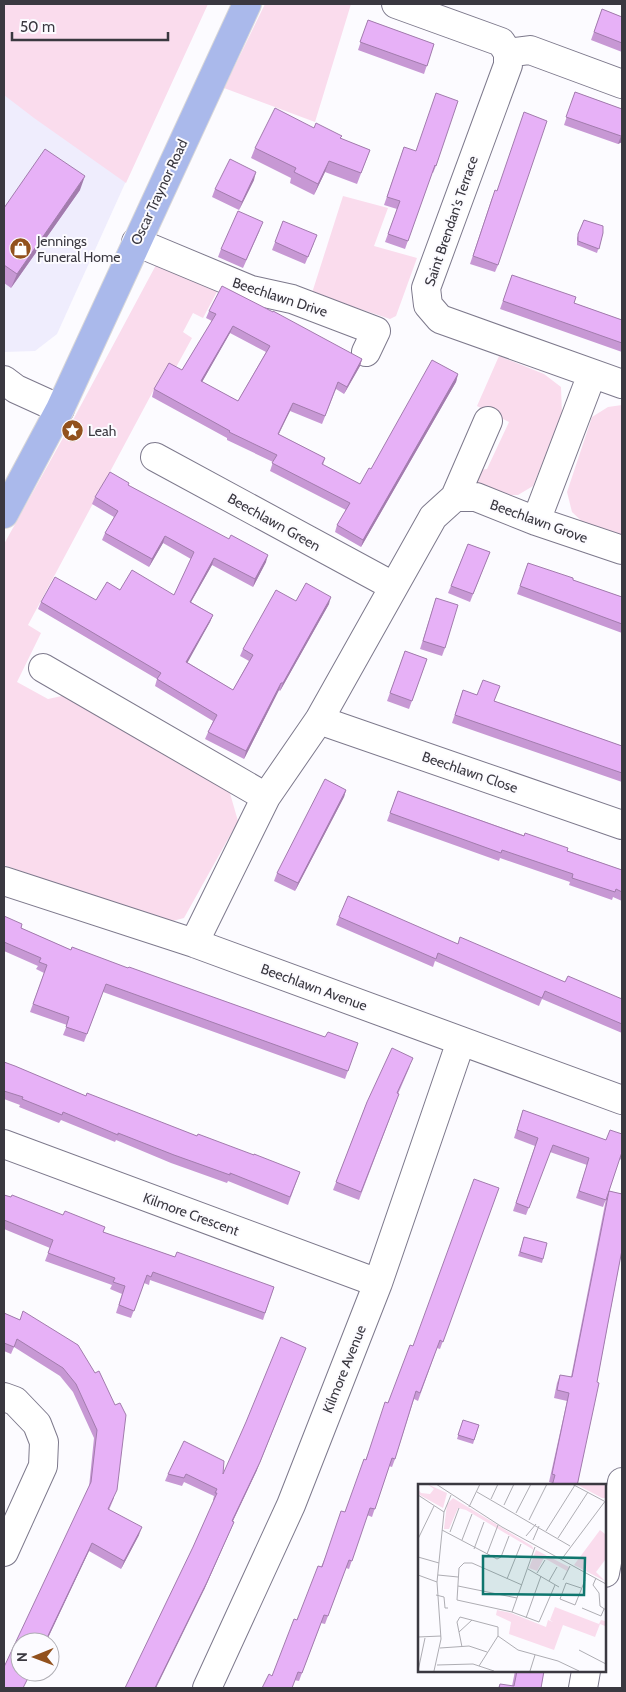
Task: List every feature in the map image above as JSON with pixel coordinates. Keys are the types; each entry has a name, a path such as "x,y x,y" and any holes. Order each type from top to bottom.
{"main road":[{"name":"Oscar Traynor Road","path":"4,514 60,409 247,4"}],"street":[{"path":"396,4 501,42 508,53 530,50 622,84"},
{"name":"Saint Brendan's Terrace","path":"508,53 508,65 426,288 428,305 440,320 622,384"},
{"name":"Beechlawn Drive","path":"136,242 250,290 292,299 376,331 366,352"},
{"path":"536,521 592,374"},
{"path":"4,380 16,389 60,409"},
{"path":"194,943 266,797 318,720 433,517 455,497 488,421"},
{"name":"Beechlawn Green","path":"156,457 393,586"},
{"name":"Beechlawn Grove","path":"455,497 476,497 536,521 622,550"},
{"path":"43,668 266,797"},
{"name":"Beechlawn Close","path":"318,720 622,825"},
{"name":"Beechlawn Avenue","path":"4,881 194,943 622,1100"},
{"name":"Kilmore Avenue","path":"207,1688 290,1505 378,1283 461,1041"},
{"name":"Kilmore Crescent","path":"4,1144 378,1283"},
{"path":"4,1397 15,1401 37,1424 44,1442 43,1466 4,1552"},
{"path":"606,1569 622,1482"},
{"path":"583,1688 586,1672"}],"shaded area":[{"path":"4,4 206,4 57,334 35,351 4,352"},
{"path":"4,4 208,4 126,183 4,95"},
{"path":"265,4 351,4 315,122 224,88"},
{"path":"343,196 388,208 374,246 417,258 396,316 390,319 312,293"},
{"path":"156,265 219,288 203,318 193,313 183,332 192,338 174,371 166,367 28,625 41,633 17,682 48,699 71,694 229,790 238,821 184,918 165,923 4,865 4,544"},
{"path":"499,356 544,374 561,387 562,415 533,486 518,495 502,495 473,481 475,471 487,469 509,422 477,406"},
{"path":"622,405 621,539 588,527 572,512 567,492 592,417 608,407"}],"building":[{"path":"602,9 622,17 622,43 594,32"},
{"path":"368,20 434,44 427,66 360,42"},
{"path":"575,92 622,109 622,135 566,117"},
{"path":"436,93 458,101 408,241 388,234 400,201 387,197 404,147 416,151"},
{"path":"275,108 314,128 316,123 342,136 340,138 370,150 361,173 329,161 318,184 294,172 296,168 255,148"},
{"path":"524,112 547,121 498,265 473,256"},
{"name":"Jennings Funeral Home","path":"45,149 85,176 17,274 4,265 4,208"},
{"path":"230,159 256,172 242,202 215,189"},
{"path":"238,211 263,222 246,260 221,249"},
{"path":"584,220 603,226 599,249 578,241 578,234"},
{"path":"283,221 317,235 308,257 275,242"},
{"path":"512,275 576,297 574,303 622,320 622,343 503,301"},
{"path":"222,286 362,359 347,387 338,382 325,416 293,403 278,434 325,458 322,464 360,484 369,468 371,469 432,360 458,374 363,540 337,525 350,503 272,463 277,455 229,432 154,389 169,363 182,370 216,314 209,311","holes":["233,326 270,346 238,401 201,381"]},
{"path":"110,472 129,483 128,485 229,539 231,535 268,555 255,579 214,558 190,602 213,615 186,662 233,690 253,655 243,649 276,590 296,601 306,583 331,597 283,683 281,683 246,751 208,732 217,715 157,679 161,673 41,602 55,577 96,600 107,582 120,590 132,570 174,595 194,552 165,536 152,559 105,533 118,511 95,497"},
{"path":"468,544 490,552 473,594 451,586"},
{"path":"528,563 622,597 622,624 520,586"},
{"path":"436,598 458,605 445,648 423,641"},
{"path":"405,651 427,659 412,701 390,693"},
{"path":"483,680 500,686 494,701 622,746 622,773 455,715 463,690 477,695"},
{"path":"325,779 346,790 298,883 277,873"},
{"path":"398,791 524,836 525,833 568,848 567,851 622,870 622,892 616,889 615,892 572,878 573,874 502,850 501,853 390,813"},
{"path":"348,896 458,944 460,937 565,982 568,976 622,999 622,1024 545,991 542,998 438,953 436,959 339,917"},
{"path":"4,916 22,924 21,928 71,950 72,947 325,1037 328,1032 358,1043 348,1071 106,984 87,1034 66,1027 69,1017 33,1004 47,965 39,962 41,958 4,942"},
{"path":"392,1048 413,1058 397,1093 399,1094 361,1192 336,1182 367,1102"},
{"path":"4,1062 86,1096 87,1093 197,1136 198,1134 300,1172 290,1197 230,1173 230,1175 118,1133 118,1135 63,1112 62,1115 22,1099 23,1097 4,1091"},
{"path":"523,1110 606,1140 610,1130 622,1134 622,1152 606,1200 579,1191 589,1158 553,1145 529,1208 516,1203 538,1138 517,1130"},
{"path":"474,1179 499,1188 443,1342 440,1340 420,1393 416,1391 395,1459 392,1458 375,1509 370,1508 352,1561 349,1560 328,1616 324,1615 302,1673 298,1672 292,1688 262,1688 269,1674 272,1676 294,1619 297,1620 318,1566 322,1567 341,1511 345,1512 364,1459 366,1460 385,1402 388,1403 410,1345 413,1346"},
{"path":"609,1191 622,1194 622,1250 597,1382 599,1383 577,1484 553,1484 555,1475 552,1474 569,1393 557,1390 560,1375 572,1377"},
{"path":"4,1195 11,1197 12,1195 63,1215 65,1211 105,1227 103,1232 175,1257 177,1252 274,1287 265,1313 153,1272 151,1277 147,1275 134,1311 119,1305 125,1286 113,1282 115,1278 48,1253 53,1240 4,1220"},
{"path":"524,1237 547,1243 543,1259 520,1252"},
{"path":"23,1311 78,1345 95,1373 99,1371 115,1405 120,1403 126,1415 117,1490 108,1509 142,1527 124,1561 92,1543 50,1632 20,1632 91,1482 97,1430 76,1384 63,1368 17,1339 14,1347 4,1343 4,1313 20,1320"},
{"path":"281,1337 306,1348 260,1462 232,1521 234,1522 155,1688 125,1688 217,1493 215,1493 217,1489 186,1474 184,1478 168,1474 184,1441 224,1461 223,1474"},
{"path":"463,1420 479,1425 474,1440 458,1435"},
{"path":"10,1654 10,1682 26,1682 23,1688 4,1688 4,1667"},
{"path":"517,1672 544,1672 541,1688 499,1688 500,1684 514,1686"}],"place":[{"name":"Jennings Funeral Home","path":"21,249"},
{"name":"Leah","path":"72,431"}]}
